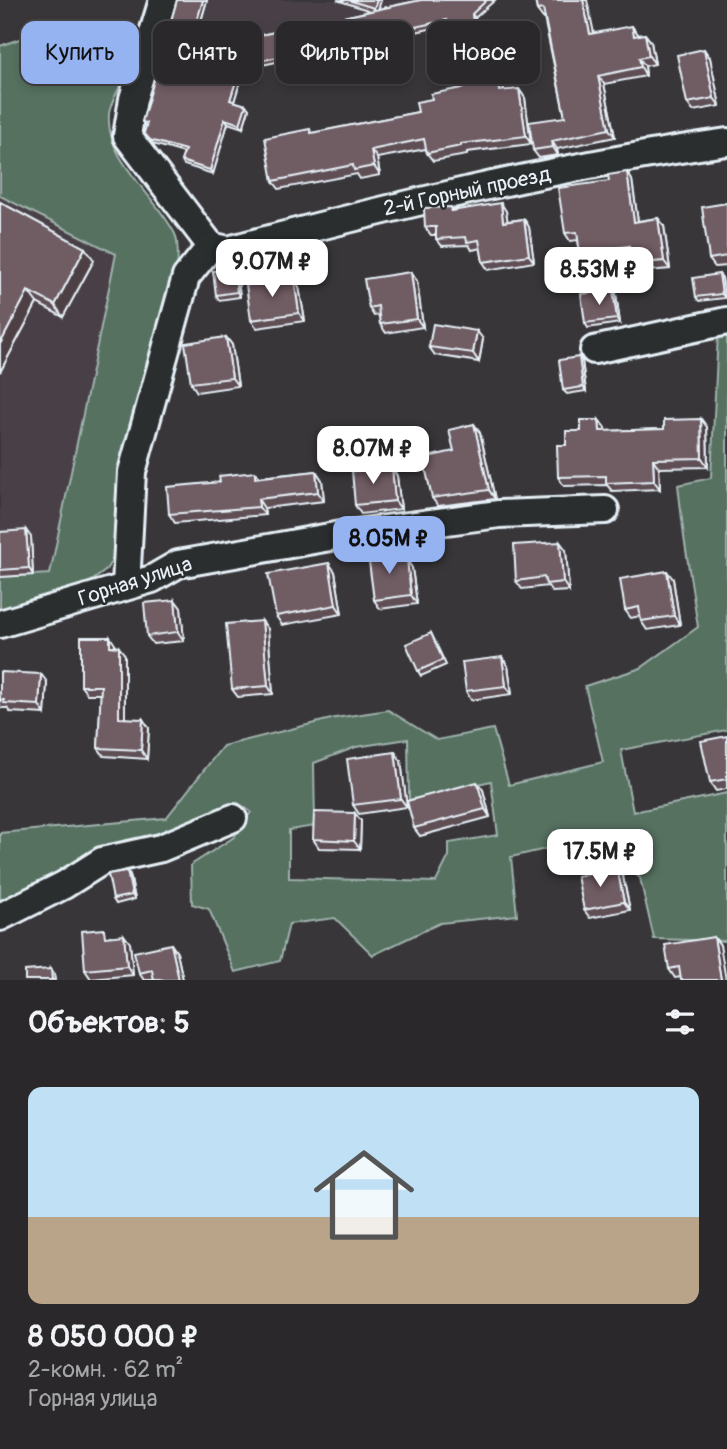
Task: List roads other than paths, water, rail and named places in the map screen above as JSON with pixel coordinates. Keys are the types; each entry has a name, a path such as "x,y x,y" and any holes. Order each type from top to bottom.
{"street":[{"path":"127,586 132,472 186,277 211,246 127,136 133,99 163,0"},
{"name":"2-й Горный проезд","path":"211,246 229,250 369,212 639,155 727,142"},
{"path":"594,350 727,321"},
{"name":"Горная улица","path":"0,624 152,579 178,564 341,535 499,514 605,510"},
{"path":"0,917 64,886 102,861 161,848 233,818"}]}
